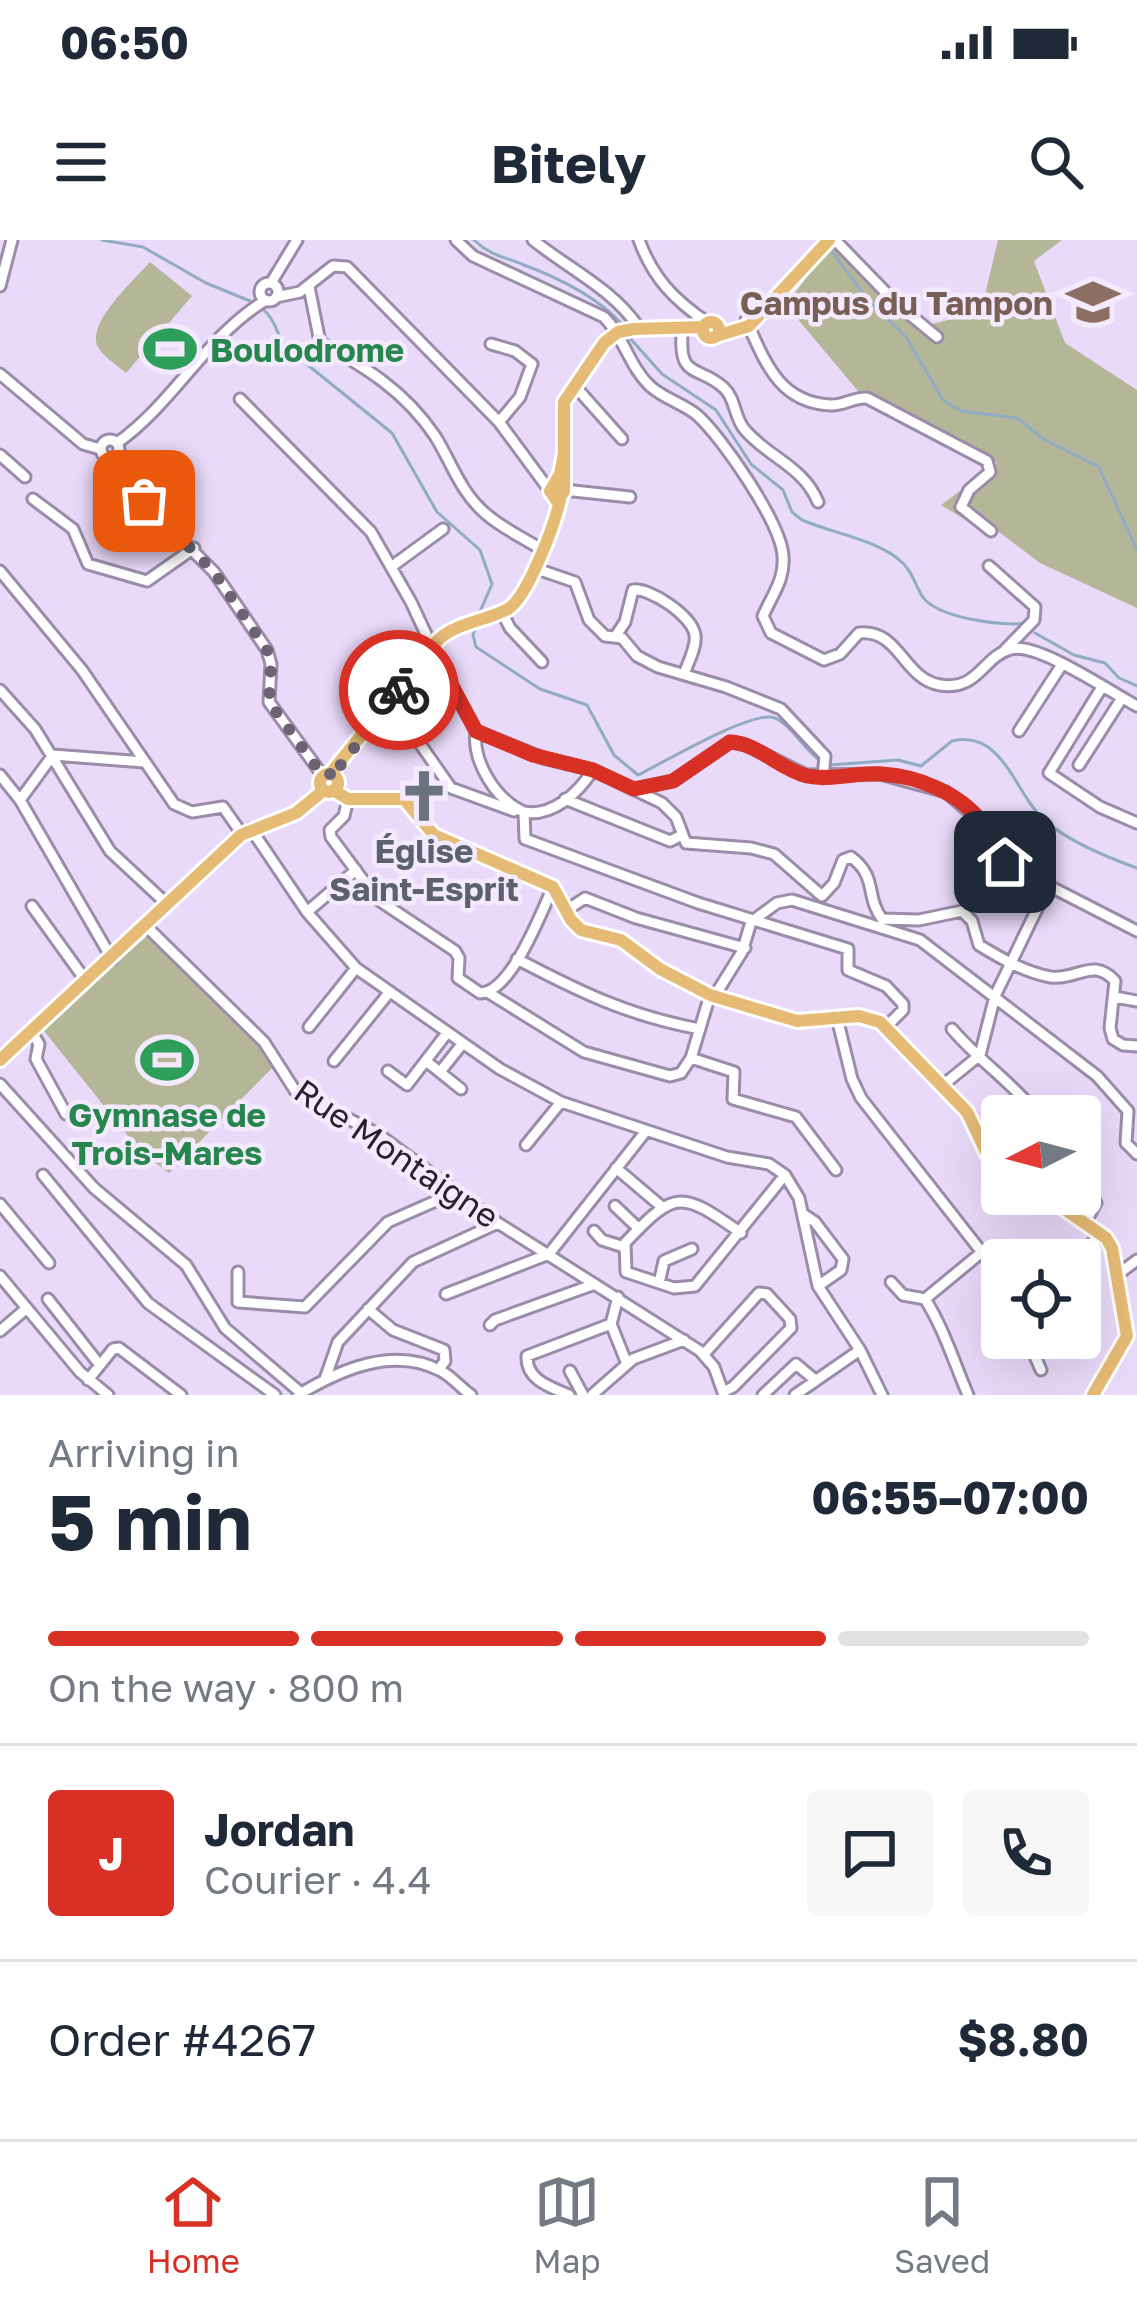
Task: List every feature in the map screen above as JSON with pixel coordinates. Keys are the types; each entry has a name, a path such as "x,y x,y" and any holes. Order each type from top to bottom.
{"main road":[{"path":"0,1060 247,832 296,813 332,785 390,701 449,631 502,612 523,595 550,528 558,493 564,453 563,407 604,343 628,330 711,330 749,322 832,240"},
{"path":"332,785 401,797 434,835 553,887 581,930 627,942 661,969 712,996 797,1022 860,1016 886,1027 967,1112 981,1141"},
{"path":"1073,1215 1110,1243 1126,1336 1093,1395"}],"street":[{"path":"0,286 12,240"},
{"path":"117,443 154,411 232,325 272,292 297,240"},
{"path":"457,240 473,256 628,330"},
{"path":"533,240 628,312 638,373 652,388 699,417 753,486 783,551 778,589 763,616 770,633 824,660 840,654 859,633 881,635 928,682 949,686 975,679 1034,620 1036,612 1033,604 989,566"},
{"path":"639,240 665,290 711,330"},
{"path":"832,240 937,337"},
{"path":"272,292 309,287 333,266 347,267 499,422 558,493 630,497"},
{"path":"309,287 320,342 355,358 386,382 424,422 463,490 488,517 541,549"},
{"path":"749,322 771,374 794,396 836,406 868,398 987,461 990,472 969,490 961,507 991,531"},
{"path":"678,332 686,364 724,388 742,427 801,473 818,502"},
{"path":"490,344 515,351 532,364 520,397 499,422"},
{"path":"1,377 104,456 118,454 117,443"},
{"path":"574,385 622,440"},
{"path":"240,399 370,532 476,731 476,749 484,770 522,812 522,834 530,842 686,899 848,949 849,972 886,986 904,1004 904,1010 886,1027"},
{"path":"100,449 107,440 117,443"},
{"path":"0,454 26,477"},
{"path":"112,458 119,477 214,572 267,650 269,702 332,785 344,817 332,826 330,835 376,899 455,951 460,981 489,993 564,1042 605,1060 670,1076 681,1073 691,1058 712,996 745,948 749,926 777,903 792,900 914,937 995,996 1118,1096 1130,1117 1127,1148 1137,1154"},
{"path":"33,499 73,529 88,564 147,581 194,548"},
{"path":"391,567 443,529"},
{"path":"534,568 574,582 590,620 605,636 626,641 645,661 781,709 825,756 823,778"},
{"path":"0,571 82,670 180,809 223,807 356,968 388,994 500,1069 561,1102 727,1157 769,1164 785,1175 803,1214 818,1286 860,1350 882,1395"},
{"path":"615,637 633,590 644,590 693,628 695,641 684,674"},
{"path":"502,612 510,628 542,662"},
{"path":"1005,650 1031,650 1137,706"},
{"path":"1019,731 1061,666"},
{"path":"1102,687 1049,773 1100,807 1137,823"},
{"path":"0,690 53,755 110,851 168,905"},
{"path":"1079,765 1122,698"},
{"path":"390,701 451,788 522,812 543,814 583,786 593,770"},
{"path":"476,731 533,755 593,770 668,806 680,836 695,846 736,846 774,854 818,895 827,895 843,860 851,857 870,876 882,919 920,920 962,911 972,921 979,945 1010,962 1051,976 1105,970 1115,981 1113,1039 1123,1046 1137,1046"},
{"path":"634,789 673,781 730,742 746,745 790,770 823,778 880,774 946,792 980,821 1005,862 1137,931"},
{"path":"53,755 144,762"},
{"path":"20,800 53,755"},
{"path":"0,775 20,800 112,958"},
{"path":"565,799 670,841 680,836"},
{"path":"307,912 356,870"},
{"path":"792,900 803,882"},
{"path":"943,1085 977,1060 995,996 1048,886"},
{"path":"489,993 517,959 553,887"},
{"path":"567,910 585,898 636,918 745,948"},
{"path":"32,906 86,981"},
{"name":"Rue Montaigne","path":"146,926 264,1042 296,1092 378,1134 498,1223 685,1340 714,1367 723,1393"},
{"path":"517,959 603,1004 647,1020 700,1030"},
{"path":"309,1028 356,968"},
{"path":"334,1060 388,994"},
{"path":"1115,997 1137,1001"},
{"path":"837,1018 856,1089 981,1251"},
{"path":"952,1029 977,1060 993,1066 1020,1095"},
{"path":"31,1031 39,1044 35,1059 67,1114"},
{"path":"388,1071 407,1085 446,1033"},
{"path":"440,1072 463,1042"},
{"path":"691,1058 734,1072 733,1099 798,1119 836,1170"},
{"path":"426,1061 461,1089"},
{"path":"0,1084 94,1188 186,1265 225,1328 300,1394 325,1379 380,1360 439,1369 471,1395"},
{"path":"526,1145 561,1102"},
{"path":"446,1294 549,1254 646,1131"},
{"path":"616,1168 662,1207"},
{"path":"43,1175 148,1303 275,1395"},
{"path":"490,1325 601,1287 626,1272 680,1289 694,1286 785,1175"},
{"path":"238,1272 238,1302 305,1307 388,1222 454,1193"},
{"path":"626,1272 624,1247 662,1207 675,1200 693,1202 741,1233"},
{"path":"0,1204 49,1263"},
{"path":"615,1206 639,1229"},
{"path":"803,1214 815,1222 843,1259 841,1270 818,1286"},
{"path":"1085,1223 1089,1215"},
{"path":"325,1379 338,1342 412,1262 498,1223"},
{"path":"594,1231 602,1240 624,1247"},
{"path":"1096,1239 1100,1234"},
{"path":"658,1283 664,1262 692,1249"},
{"path":"925,1299 981,1253"},
{"path":"1117,1275 1137,1260"},
{"path":"0,1276 88,1379 108,1395"},
{"path":"891,1282 903,1295 925,1299 942,1324 968,1395"},
{"path":"704,1354 759,1293 767,1294 790,1318 791,1328 784,1338 723,1393"},
{"path":"617,1297 611,1324 627,1364"},
{"path":"48,1299 100,1364"},
{"path":"0,1330 27,1308"},
{"path":"368,1309 393,1330 442,1348 445,1361 439,1369"},
{"path":"569,1395 535,1378 526,1364 527,1356 611,1324"},
{"path":"592,1395 627,1364 685,1340"},
{"path":"88,1379 116,1347 181,1395"},
{"path":"795,1395 860,1350"},
{"path":"1037,1359 1041,1370"},
{"path":"764,1395 796,1364 815,1380"},
{"path":"570,1371 583,1395"}],"green space":[{"path":"834,240 924,326 981,312 998,240 1062,240 1034,261 1065,343 1137,390 1137,608 1040,563 995,529 941,505 997,463 858,391 786,305"},
{"path":"150,262 192,296 126,373 99,349 96,335 115,301"},
{"name":"Gymnase de Trois-Mares","path":"146,937 254,1040 273,1067 169,1173 141,1152 44,1031 50,1020"}],"waterway":[{"path":"102,240 143,247 206,283 250,301"},
{"path":"474,240 576,289 622,324"},
{"path":"830,249 869,301 906,337 943,400 961,411 1017,418 1045,440 1099,467 1137,550"},
{"path":"264,310 288,349 392,433 437,512 480,550 492,584 479,614"},
{"path":"629,337 662,374 716,410 751,464 783,490 792,512 802,520 897,558 922,596 941,610 987,622 1027,623"},
{"path":"477,624 476,647 540,689 587,705 614,755 638,775 729,729 764,717 781,721 823,763"},
{"path":"1035,633 1074,655 1105,663 1119,678 1137,686"},
{"path":"829,765 898,760 921,766 952,741 970,740 996,754 1045,821 1089,848 1137,868"}],"way so far":[{"path":"144,501 214,572 267,650 269,702 323,776 337,778 340,766 399,690"}],"place":[{"name":"Campus du Tampon","path":"1093,302"},
{"name":"Boulodrome","path":"170,349"},
{"name":"Église Saint-Esprit","path":"424,796"},
{"name":"Gymnase de Trois-Mares","path":"167,1060"}],"route":[{"path":"399,690 428,652 476,731 533,755 593,770 634,789 673,781 730,742 746,745 806,776 905,778 963,803 1005,862"}]}
